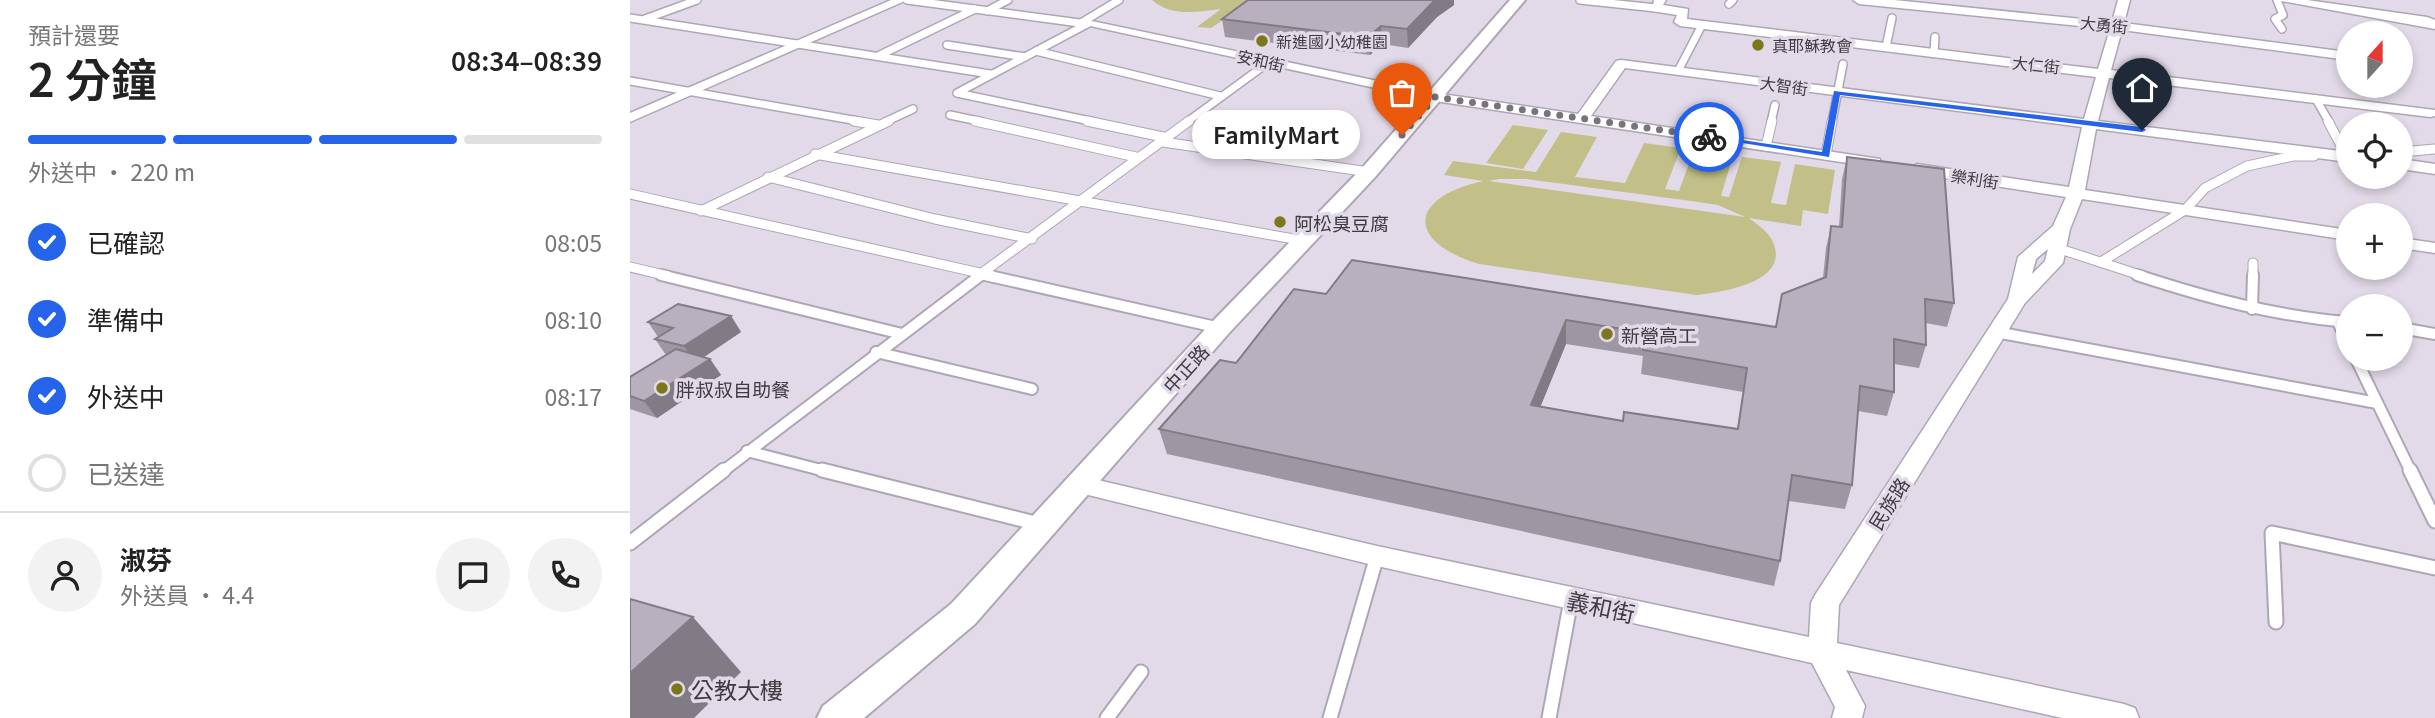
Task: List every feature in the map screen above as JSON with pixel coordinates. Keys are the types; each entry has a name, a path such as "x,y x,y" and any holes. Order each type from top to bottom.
{"street":[{"path":"630,118 901,0"},
{"name":"中正路","path":"835,718 963,614 1220,328 1368,172 1518,0"},
{"name":"大勇街","path":"1859,0 2118,26 2336,54"},
{"name":"民族路","path":"1822,654 1825,603 2017,300 2054,263 2061,229 2076,193 2090,123 2124,0"},
{"path":"2280,0 2427,21 2435,25"},
{"name":"大仁街","path":"1658,4 1684,12 1680,22 2104,71 2430,113"},
{"name":"安和街","path":"1084,23 1435,97"},
{"name":"大智街","path":"1581,118 1621,64 2336,155"},
{"name":"樂利街","path":"1435,97 2336,233"},
{"path":"2413,166 2435,169"},
{"name":"民族路","path":"2017,300 2027,257 2061,229"},
{"path":"2413,245 2435,248"},
{"name":"義和街","path":"1081,485 1572,600 2123,718"},
{"path":"1822,654 1850,706 1847,718"}],"lane":[{"path":"643,20 697,0"},
{"path":"907,0 1084,23"},
{"path":"987,11 1008,0"},
{"path":"1119,0 1036,51 958,90 957,93 1165,140 1368,172"},
{"path":"1580,0 1658,4"},
{"path":"2280,0 2283,15 2275,19 2282,29"},
{"path":"880,55 975,9"},
{"path":"630,18 990,74"},
{"path":"1886,47 1892,18"},
{"path":"1678,71 1702,24"},
{"path":"1934,52 1935,37"},
{"path":"947,44 1025,57"},
{"path":"1036,51 1220,96"},
{"path":"630,543 876,352 1032,239 1136,157 1165,140 1220,96 1269,62"},
{"path":"1826,155 1843,64"},
{"path":"630,81 878,125"},
{"path":"2316,99 2336,135"},
{"path":"1766,146 1775,105"},
{"path":"701,211 913,109"},
{"path":"950,115 1136,157"},
{"path":"2413,151 2435,149"},
{"path":"815,154 1305,241"},
{"path":"2101,262 2185,210 2205,188 2247,166 2293,156 2336,157"},
{"path":"768,177 935,219 1032,239"},
{"path":"630,194 1220,328"},
{"path":"2057,248 2252,309 2316,321 2336,322"},
{"path":"2252,309 2253,263"},
{"path":"630,267 902,334"},
{"path":"2413,330 2435,334"},
{"path":"1996,332 2377,403"},
{"path":"876,352 1032,389"},
{"path":"2362,371 2435,521"},
{"path":"747,451 1045,525"},
{"path":"2276,622 2272,533 2435,568"},
{"path":"1330,718 1377,556"},
{"path":"1549,718 1572,600"},
{"path":"1107,718 1141,673"}],"shaded area":[{"path":"1152,0 1254,0 1211,28 1197,27 1221,9 1176,11"},
{"path":"1513,125 1548,130 1523,169 1486,163"},
{"path":"1561,132 1597,137 1575,177 1625,183 1644,143 1681,148 1665,189 1679,191 1694,150 1733,156 1721,196 1729,197 1742,157 1781,162 1771,203 1786,205 1795,164 1835,170 1828,214 1803,210 1801,226 1749,218 1770,236 1776,254 1773,266 1764,275 1738,287 1697,295 1479,264 1438,244 1428,232 1426,220 1430,208 1441,197 1483,181 1444,175 1453,161 1536,172","holes":["1526,179 1718,205 1745,217 1489,181"]}],"building":[{"path":"1248,0 1435,0 1407,29 1381,26 1368,37 1222,19"},
{"path":"1847,157 1944,169 1954,303 1925,299 1926,345 1894,339 1894,392 1860,386 1852,485 1792,475 1780,561 1159,429 1220,360 1236,363 1294,289 1326,294 1352,260 1776,327 1782,294 1826,277 1831,226 1842,227","holes":["1566,320 1648,333 1643,350 1747,368 1738,429 1624,412 1623,421 1531,405"]},
{"path":"678,304 731,316 684,346 655,339 673,328 648,322"},
{"path":"676,349 710,359 644,401 630,396 630,377"},
{"path":"630,599 693,617 630,673"}],"way so far":[{"path":"1402,135 1435,97 1709,137"}],"place":[{"name":"新進國小幼稚園","path":"1262,41"},
{"name":"真耶穌教會","path":"1758,45"},
{"name":"FamilyMart","path":"1402,135"},
{"name":"阿松臭豆腐","path":"1280,222"},
{"name":"新營高工","path":"1607,334"},
{"name":"胖叔叔自助餐","path":"662,388"},
{"name":"公教大樓","path":"677,689"}],"route":[{"path":"1709,137 1826,155 1837,92 2142,130"}]}
